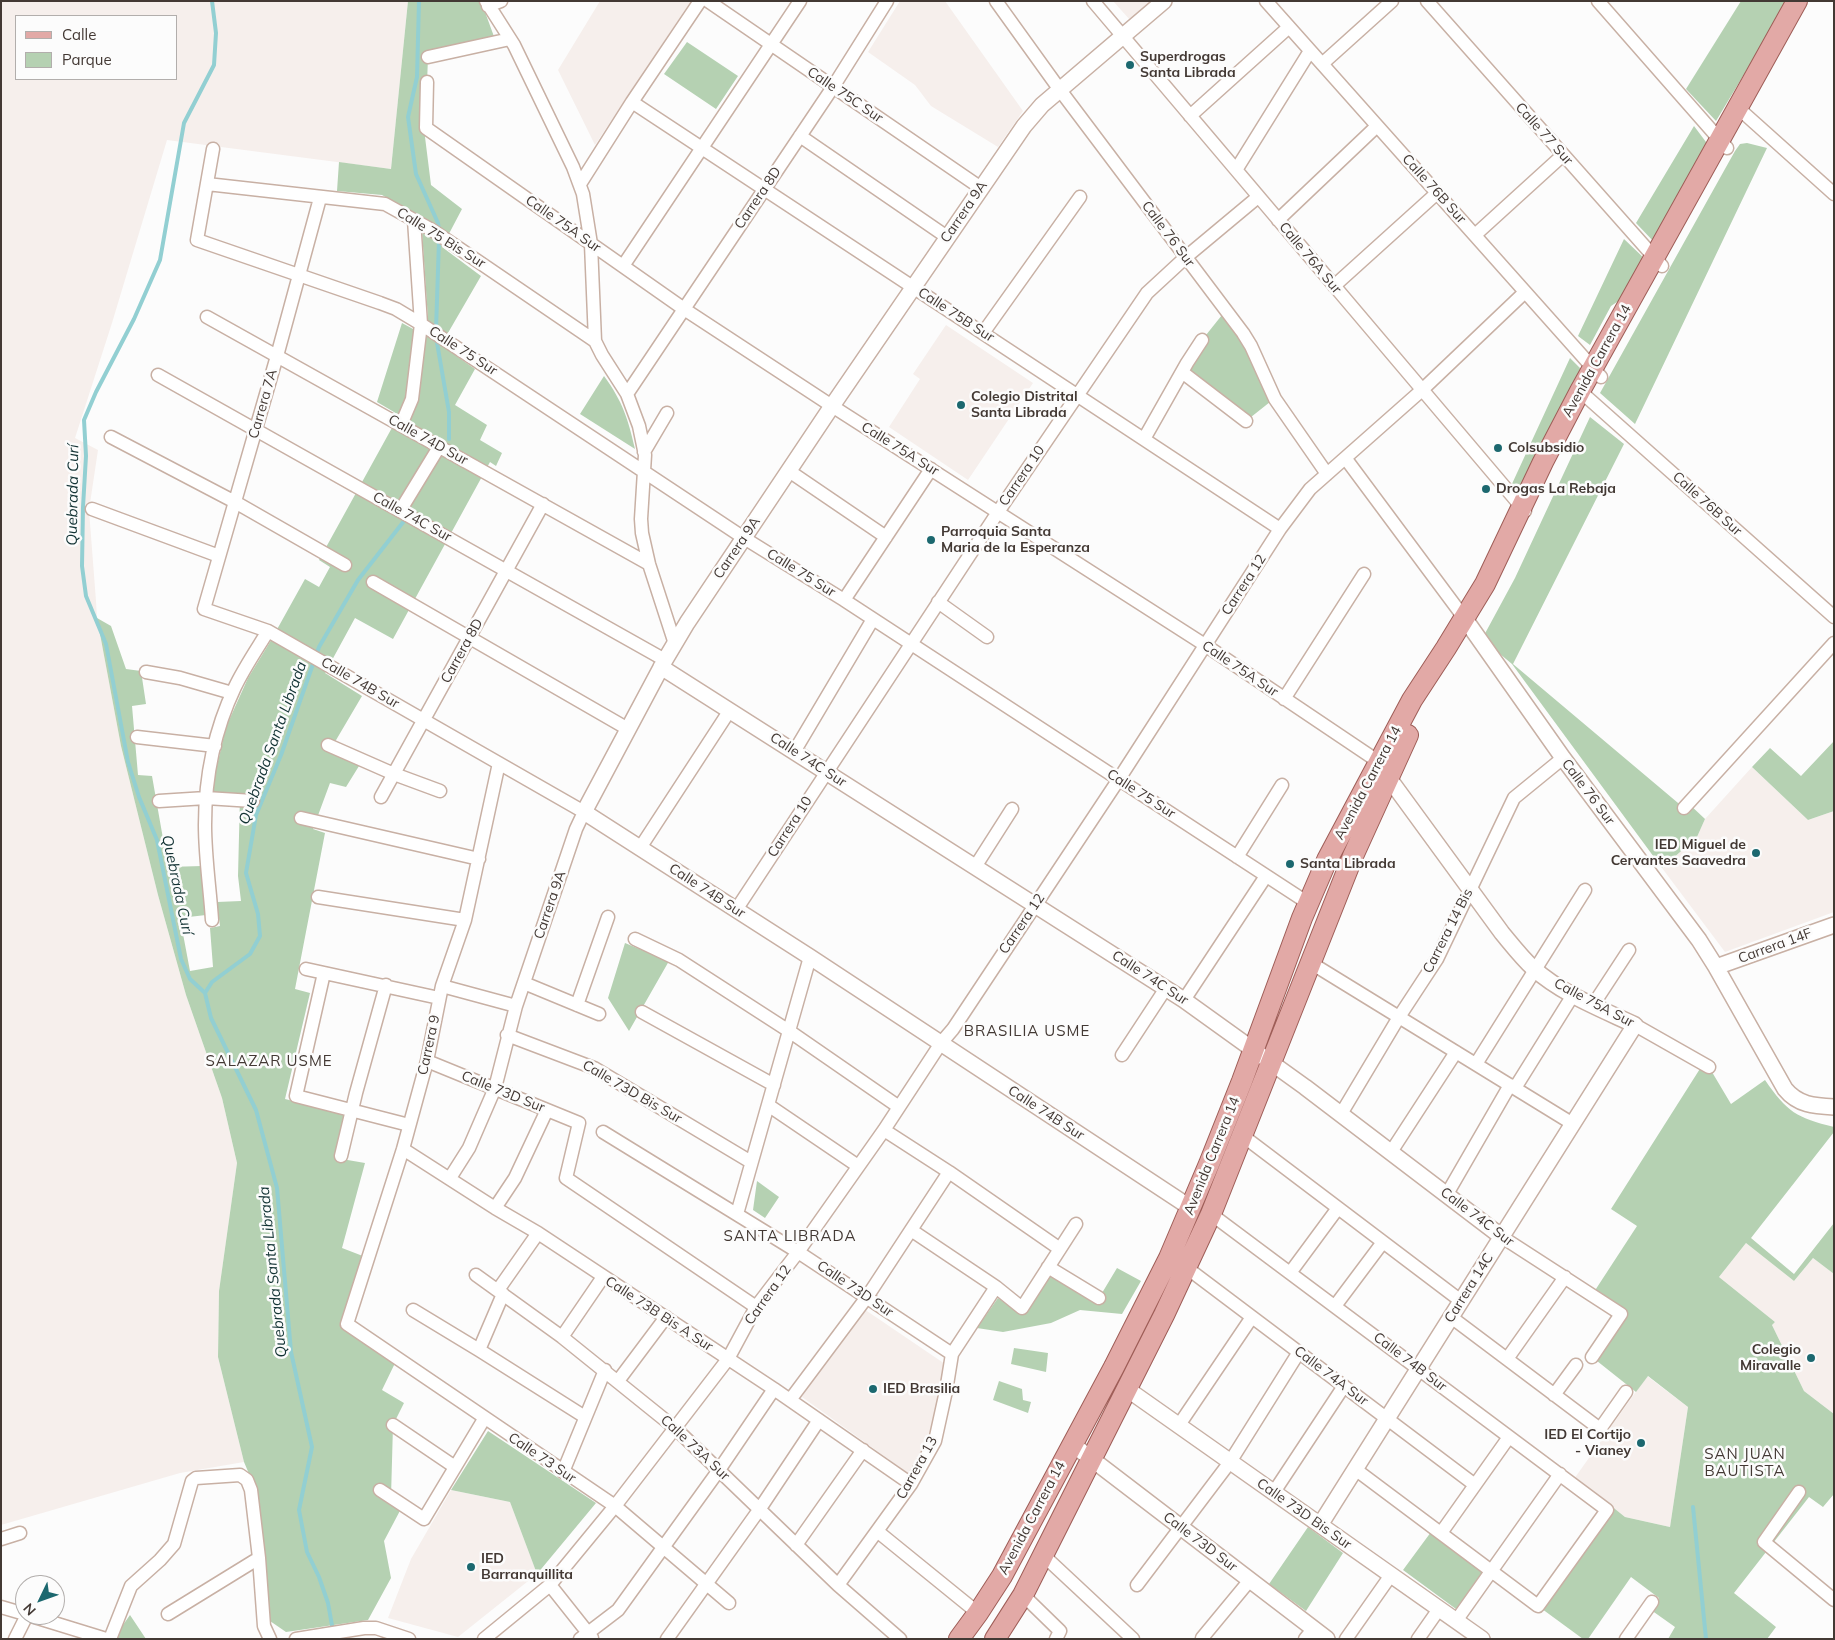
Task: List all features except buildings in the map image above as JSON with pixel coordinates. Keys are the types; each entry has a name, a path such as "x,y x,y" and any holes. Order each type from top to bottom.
{"main road":[{"name":"Avenida Carrera 14","path":"959,1639 1002,1576 1169,1258 1191,1208 1308,903 1327,860 1418,716 1468,624 1491,597 1524,511 1584,395 1741,111 1796,1"},
{"name":"Avenida Carrera 14","path":"1741,111 1810,1"},
{"name":"Avenida Carrera 14","path":"996,1638 1023,1595 1127,1389 1212,1214 1352,856 1383,770"}],"street":[{"path":"501,1 487,4 510,39 580,184 591,244 595,341 628,394 639,426 644,452 645,472 641,519 642,533 649,564 675,644"},
{"path":"580,184 700,1"},
{"name":"Calle 75C Sur","path":"708,1 981,188"},
{"path":"623,266 800,1"},
{"name":"Carrera 8D","path":"628,394 833,87 887,1"},
{"name":"Calle 76 Sur","path":"996,1 1060,90 1243,333 1251,346 1275,399 1327,474"},
{"name":"Calle 76A Sur","path":"1093,1 1524,511"},
{"name":"Carrera 9A","path":"450,1178 469,1148 495,1088 516,1006 576,829 675,644 832,406 1024,126 1042,105 1164,1"},
{"name":"Calle 76B Sur","path":"1266,1 1597,372"},
{"path":"1322,64 1392,1"},
{"name":"Calle 77 Sur","path":"1427,1 1658,262"},
{"path":"1598,1 1723,144"},
{"path":"1190,116 1290,28"},
{"path":"428,57 510,39"},
{"path":"1236,170 1310,51"},
{"name":"Calle 75A Sur","path":"427,82 426,128 684,309 1205,645 1383,770 1502,933 1521,957 1535,970 1573,995 1635,1025 1709,1067"},
{"name":"Calle 75B Sur","path":"632,102 1280,529"},
{"path":"1741,111 1834,194"},
{"path":"1278,220 1378,126"},
{"path":"800,136 947,238"},
{"path":"207,184 213,149"},
{"path":"1475,235 1563,155"},
{"name":"Calle 75 Bis Sur","path":"207,184 385,204 446,239 595,341"},
{"name":"Calle 75 Sur","path":"207,184 197,240 380,302 425,326 744,538 844,600 1308,903"},
{"path":"1334,286 1438,193"},
{"path":"984,334 1080,197"},
{"name":"Carrera 10","path":"736,910 938,602 1076,395 1147,293 1186,257 1258,197"},
{"name":"Carrera 7A","path":"204,609 277,356 320,198"},
{"path":"401,425 412,399 425,326 414,220"},
{"name":"Carrera 12","path":"484,1639 550,1585 728,1359 756,1306 798,1252 884,1130 941,1043 953,1029 1119,779 1280,529 1310,489 1422,390 1525,292"},
{"name":"Calle 74D Sur","path":"207,317 649,564"},
{"path":"1144,439 1202,340"},
{"path":"1182,372 1246,421"},
{"name":"Calle 74C Sur","path":"158,375 506,571 663,664 794,752 1184,1000 1271,1062 1502,1236 1621,1314 1592,1357"},
{"name":"Calle 76B Sur","path":"1584,395 1834,617"},
{"path":"644,452 667,414"},
{"path":"111,437 235,502 344,566"},
{"path":"400,511 439,447"},
{"name":"Calle 76 Sur","path":"1346,459 1468,624 1563,758 1699,940 1788,1092 1796,1100 1806,1104 1834,1107"},
{"path":"844,600 931,469"},
{"path":"789,471 886,537"},
{"name":"Carrera 8D","path":"381,797 543,504"},
{"path":"92,510 219,556"},
{"path":"1284,699 1364,574"},
{"path":"373,582 628,729"},
{"path":"938,602 987,637"},
{"name":"Calle 74B Sur","path":"204,609 268,631 584,812 810,957 1191,1208"},
{"path":"794,752 873,619"},
{"path":"212,920 205,826 206,798 215,746 232,694 268,631"},
{"path":"1684,808 1834,643"},
{"path":"146,672 180,678 232,694"},
{"path":"640,848 730,710"},
{"path":"137,737 215,746"},
{"path":"328,745 394,774 440,791"},
{"name":"Carrera 14 Bis","path":"1341,1114 1399,1017 1437,959 1514,798 1563,758"},
{"name":"Carrera 9","path":"347,1324 403,1149 428,1061 440,992 466,920 498,764"},
{"path":"1237,856 1282,785"},
{"path":"159,801 206,798 253,801"},
{"path":"975,867 1012,809"},
{"path":"301,818 479,860"},
{"path":"1184,1000 1266,876"},
{"path":"1476,1064 1585,890"},
{"path":"318,898 466,920"},
{"path":"577,1005 608,917"},
{"name":"Carrera 14F","path":"1716,967 1834,925"},
{"path":"635,939 679,960 789,1031 899,1106"},
{"path":"1593,1005 1629,950"},
{"path":"737,1214 810,957"},
{"path":"1310,963 1573,1124"},
{"path":"306,969 386,985 440,992 516,1006"},
{"path":"324,973 296,1096 409,1126"},
{"path":"524,983 598,1014"},
{"path":"341,1156 351,1110 386,985"},
{"path":"1122,1055 1166,988"},
{"path":"1447,1194 1512,1087 1573,995"},
{"path":"642,1012 774,1085"},
{"name":"Carrera 14C","path":"1320,1525 1635,1025"},
{"name":"Calle 73D Bis Sur","path":"507,1036 594,1068 751,1162"},
{"path":"1391,1152 1456,1052"},
{"name":"Calle 73D Sur","path":"428,1061 579,1123 566,1178 756,1306"},
{"path":"768,1105 858,1166"},
{"path":"495,1208 515,1178 547,1110"},
{"path":"884,1130 949,1172 1060,1250"},
{"name":"Calle 73D Sur","path":"603,1132 798,1252 952,1354"},
{"path":"1244,1136 1461,1302"},
{"name":"Calle 73B Bis A Sur","path":"403,1149 538,1233 666,1317 911,1484"},
{"path":"790,1400 867,1297 949,1172"},
{"path":"1290,1273 1338,1208"},
{"name":"Calle 74B Sur","path":"1212,1214 1607,1510 1538,1606 1491,1571"},
{"path":"911,1230 996,1287 1022,1308 1076,1224"},
{"path":"479,1350 501,1292 538,1233"},
{"path":"1335,1306 1383,1242"},
{"path":"1048,1267 1099,1298"},
{"name":"Calle 74A Sur","path":"1187,1268 1475,1484"},
{"name":"Calle 73A Sur","path":"476,1275 605,1370 675,1428 838,1585 900,1639"},
{"path":"562,1337 603,1277"},
{"path":"1507,1359 1565,1277"},
{"name":"Carrera 13","path":"838,1585 911,1484 935,1441 952,1354 996,1287"},
{"path":"413,1310 585,1417"},
{"path":"1179,1425 1252,1316"},
{"path":"618,1381 666,1317"},
{"path":"1451,1317 1600,1429 1626,1392"},
{"name":"Calle 73 Sur","path":"347,1324 614,1506 729,1603"},
{"path":"1137,1585 1230,1462 1299,1352"},
{"path":"1554,1395 1576,1365"},
{"path":"563,1472 605,1370"},
{"path":"1274,1492 1344,1386"},
{"path":"550,1585 587,1637 618,1610 719,1470 774,1389"},
{"name":"Calle 73D Bis Sur","path":"1127,1389 1482,1639"},
{"path":"380,1490 424,1519 484,1419"},
{"path":"667,1639 759,1510 819,1420"},
{"path":"393,1425 455,1467"},
{"path":"1441,1533 1509,1436"},
{"name":"Calle 73D Sur","path":"1072,1444 1250,1580 1310,1634 1328,1639"},
{"path":"796,1545 863,1450"},
{"path":"1355,1469 1491,1571"},
{"path":"1456,1621 1560,1474"},
{"path":"110,1639 131,1586 160,1560 174,1544 192,1481 196,1478 240,1475 246,1480 251,1490 264,1626 270,1639"},
{"path":"1799,1492 1764,1542 1834,1600"},
{"path":"877,1531 978,1613"},
{"path":"1,1539 20,1533"},
{"path":"1043,1555 1133,1639"},
{"path":"168,1614 259,1558"},
{"path":"1346,1639 1391,1575"},
{"path":"1202,1638 1250,1580"},
{"path":"1023,1595 1058,1635"},
{"path":"1626,1639 1652,1602"},
{"path":"1,1607 15,1611"},
{"path":"1418,1639 1439,1608"},
{"path":"15,1639 21,1625"},
{"path":"59,1625 106,1639"},
{"path":"301,1638 354,1629 376,1628 409,1639"}],"shaded area":[{"path":"1,1 408,1 391,169 167,140 75,438 98,450 89,510 97,618 121,746 158,895 186,995 222,1098 237,1163 219,1291 218,1357 244,1462 180,1473 1,1525"},
{"path":"600,1 691,1 595,145 558,70"},
{"path":"900,1 945,1 1023,111 998,147 931,106 915,85 868,52"},
{"path":"1113,1 1151,1 1130,20"},
{"name":"Colegio Distrital Santa Librada","path":"946,325 1033,383 968,480 889,427 920,379 913,374"},
{"name":"IED Miguel de Cervantes Saavedra","path":"1752,767 1808,820 1834,811 1834,912 1725,952 1662,868 1697,837 1705,819"},
{"name":"Colegio Miravalle","path":"1746,1243 1794,1281 1813,1258 1834,1274 1834,1414 1804,1391 1772,1325 1775,1322 1719,1277"},
{"name":"IED Brasilia","path":"861,1307 948,1366 942,1380 927,1446 909,1474 802,1397 824,1359"},
{"name":"IED El Cortijo - Vianey","path":"1647,1376 1688,1407 1670,1527 1625,1517 1574,1479"},
{"name":"IED Barranquillita","path":"451,1490 510,1502 537,1574 458,1637 388,1618 411,1559"}],"green space":[{"path":"408,1 481,1 496,42 428,57 425,137 431,185 462,209 442,247 481,276 441,345 475,369 455,405 487,425 480,440 502,453 496,466 490,462 393,639 355,618 325,673 362,696 329,752 359,766 346,787 330,783 313,829 325,833 295,989 310,993 285,1099 346,1114 336,1158 365,1163 342,1248 368,1258 347,1324 397,1359 382,1390 404,1403 393,1425 391,1497 403,1505 384,1541 391,1578 368,1620 286,1632 270,1621 255,1488 244,1462 218,1357 219,1291 237,1163 222,1098 186,995 158,895 121,746 97,618 111,626 126,669 141,671 146,704 132,706 138,775 152,776 168,867 202,866 206,915 180,918 190,971 213,967 210,928 220,926 217,902 241,901 238,876 240,796 213,792 226,727 248,678 305,579 319,587 330,567 319,560 399,415 377,402 402,323 426,336 428,319 421,217 382,195 337,191 339,162 391,169"},
{"path":"1741,1 1788,1 1716,121 1686,89"},
{"path":"687,42 738,76 716,109 664,74"},
{"path":"1694,126 1709,146 1654,242 1636,223"},
{"path":"1747,143 1767,148 1635,424 1600,393 1735,151 1740,144"},
{"path":"1624,239 1646,260 1626,296 1611,306 1590,345 1578,336"},
{"path":"1222,315 1246,349 1270,402 1246,421 1182,372 1202,340"},
{"path":"1570,358 1582,370 1518,494 1511,486"},
{"path":"604,376 624,411 635,449 580,414"},
{"path":"1590,417 1624,444 1513,664 1684,808 1688,803 1705,819 1697,837 1662,868 1512,664 1482,639 1515,578"},
{"path":"1834,741 1834,811 1808,820 1752,767 1770,748 1801,776"},
{"path":"625,943 669,961 629,1031 608,998"},
{"path":"1703,1064 1709,1067 1731,1104 1765,1080 1780,1100 1794,1112 1802,1117 1834,1127 1834,1132 1751,1238 1794,1274 1834,1223 1834,1274 1813,1258 1794,1281 1746,1243 1719,1277 1775,1322 1772,1325 1804,1391 1834,1414 1834,1494 1823,1507 1809,1497 1734,1593 1776,1627 1767,1639 1668,1639 1675,1627 1651,1610 1659,1598 1631,1577 1588,1639 1583,1639 1538,1606 1610,1505 1625,1517 1670,1527 1688,1407 1648,1376 1636,1392 1592,1357 1621,1314 1592,1295 1637,1226 1611,1209"},
{"path":"757,1181 779,1197 765,1218 753,1210"},
{"path":"1117,1268 1141,1281 1122,1314 1080,1310 1051,1323 1003,1332 977,1328 998,1298 1022,1314 1053,1269 1099,1298"},
{"path":"1014,1348 1048,1353 1046,1372 1011,1364"},
{"path":"999,1381 1022,1389 1023,1400 1031,1402 1028,1413 993,1400"},
{"path":"488,1431 596,1503 537,1574 510,1502 451,1490"},
{"path":"1308,1527 1343,1553 1306,1611 1269,1584"},
{"path":"1431,1532 1484,1571 1456,1609 1403,1570"},
{"path":"130,1615 146,1639 113,1639"}],"waterway":[{"name":"Quebrada Curí","path":"205,993 190,979 181,959 157,840 139,797 128,762 106,644 86,596 82,566 86,456 84,420 96,392 134,319 160,260 184,123 214,65 216,33 212,1"},
{"name":"Quebrada Santa Librada","path":"419,1 417,77 408,117 416,174 438,223 439,230"},
{"name":"Quebrada Santa Librada","path":"436,330 439,240"},
{"name":"Quebrada Santa Librada","path":"436,337 449,412 449,439"},
{"name":"Quebrada Santa Librada","path":"333,1631 328,1603 319,1577 307,1552 299,1510 312,1447 291,1352 277,1188 256,1110 211,1018 205,993 212,982 250,954 260,936 258,914 246,873 256,815 281,755 319,647 358,580 404,521"},
{"path":"1693,1507 1706,1639"}],"place":[{"name":"Superdrogas Santa Librada","path":"1130,65"},
{"name":"Colegio Distrital Santa Librada","path":"961,405"},
{"name":"Colsubsidio","path":"1498,448"},
{"name":"Drogas La Rebaja","path":"1486,489"},
{"name":"Parroquia Santa Maria de la Esperanza","path":"931,540"},
{"name":"IED Miguel de Cervantes Saavedra","path":"1756,853"},
{"name":"Santa Librada","path":"1290,864"},
{"name":"Colegio Miravalle","path":"1811,1358"},
{"name":"IED Brasilia","path":"873,1389"},
{"name":"IED El Cortijo - Vianey","path":"1641,1443"},
{"name":"IED Barranquillita","path":"471,1567"}],"district":[{"name":"BRASILIA USME","path":"1027,1031"},
{"name":"SALAZAR USME","path":"269,1061"},
{"name":"SANTA LIBRADA","path":"790,1236"},
{"name":"SAN JUAN BAUTISTA","path":"1745,1462"}]}
